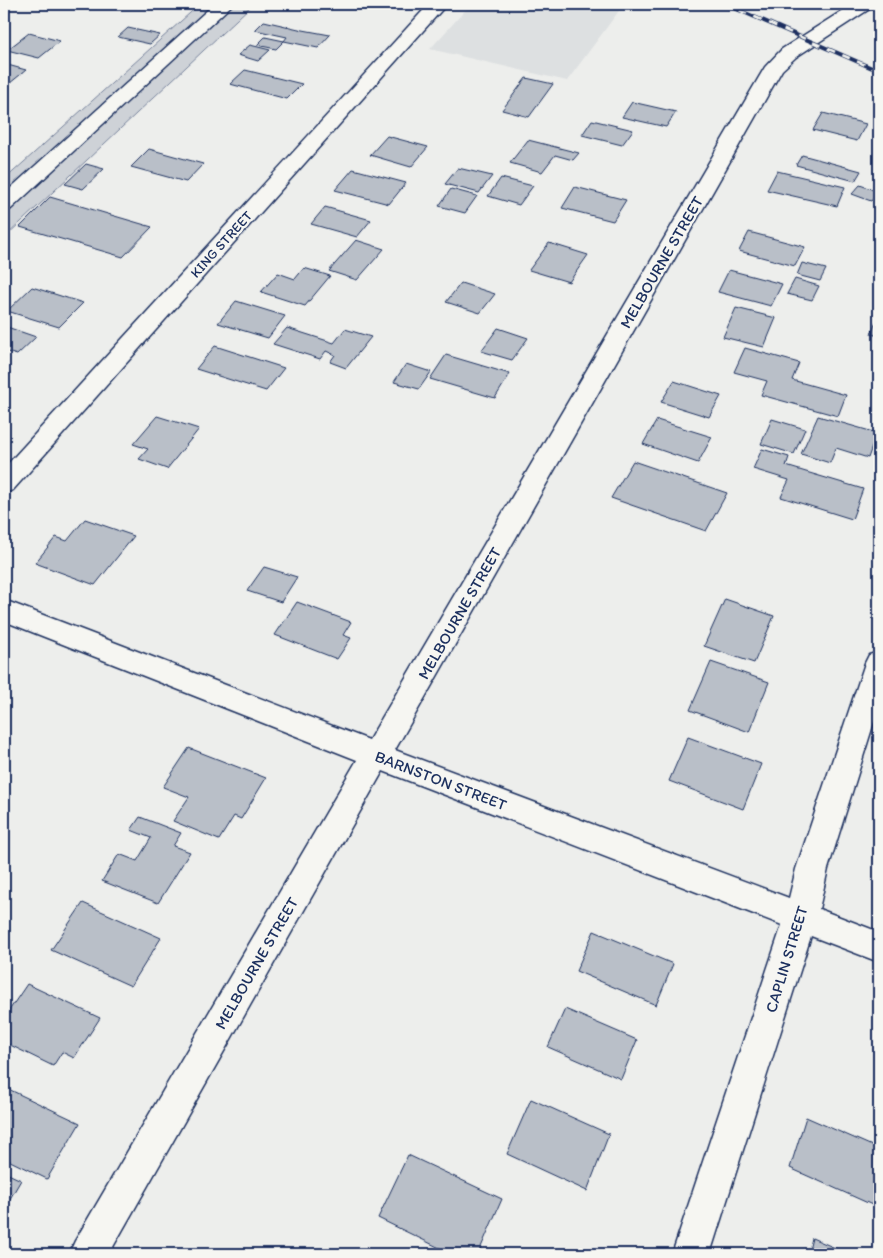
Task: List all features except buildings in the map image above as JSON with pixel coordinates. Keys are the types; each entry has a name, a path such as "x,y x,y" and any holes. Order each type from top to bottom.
{"street":[{"path":"4,205 224,4"},
{"name":"KING STREET","path":"4,484 438,4"},
{"name":"MELBOURNE STREET","path":"88,1254 774,67 788,52 865,4"},
{"name":"BARNSTON STREET","path":"4,610 376,755 879,947"},
{"name":"CAPLIN STREET","path":"691,1254 801,917 812,869 879,663"}],"shaded area":[{"path":"200,4 253,4 4,238 4,180"},
{"path":"471,4 624,4 567,81 430,49"}],"railway":[{"path":"725,4 879,71"}]}
